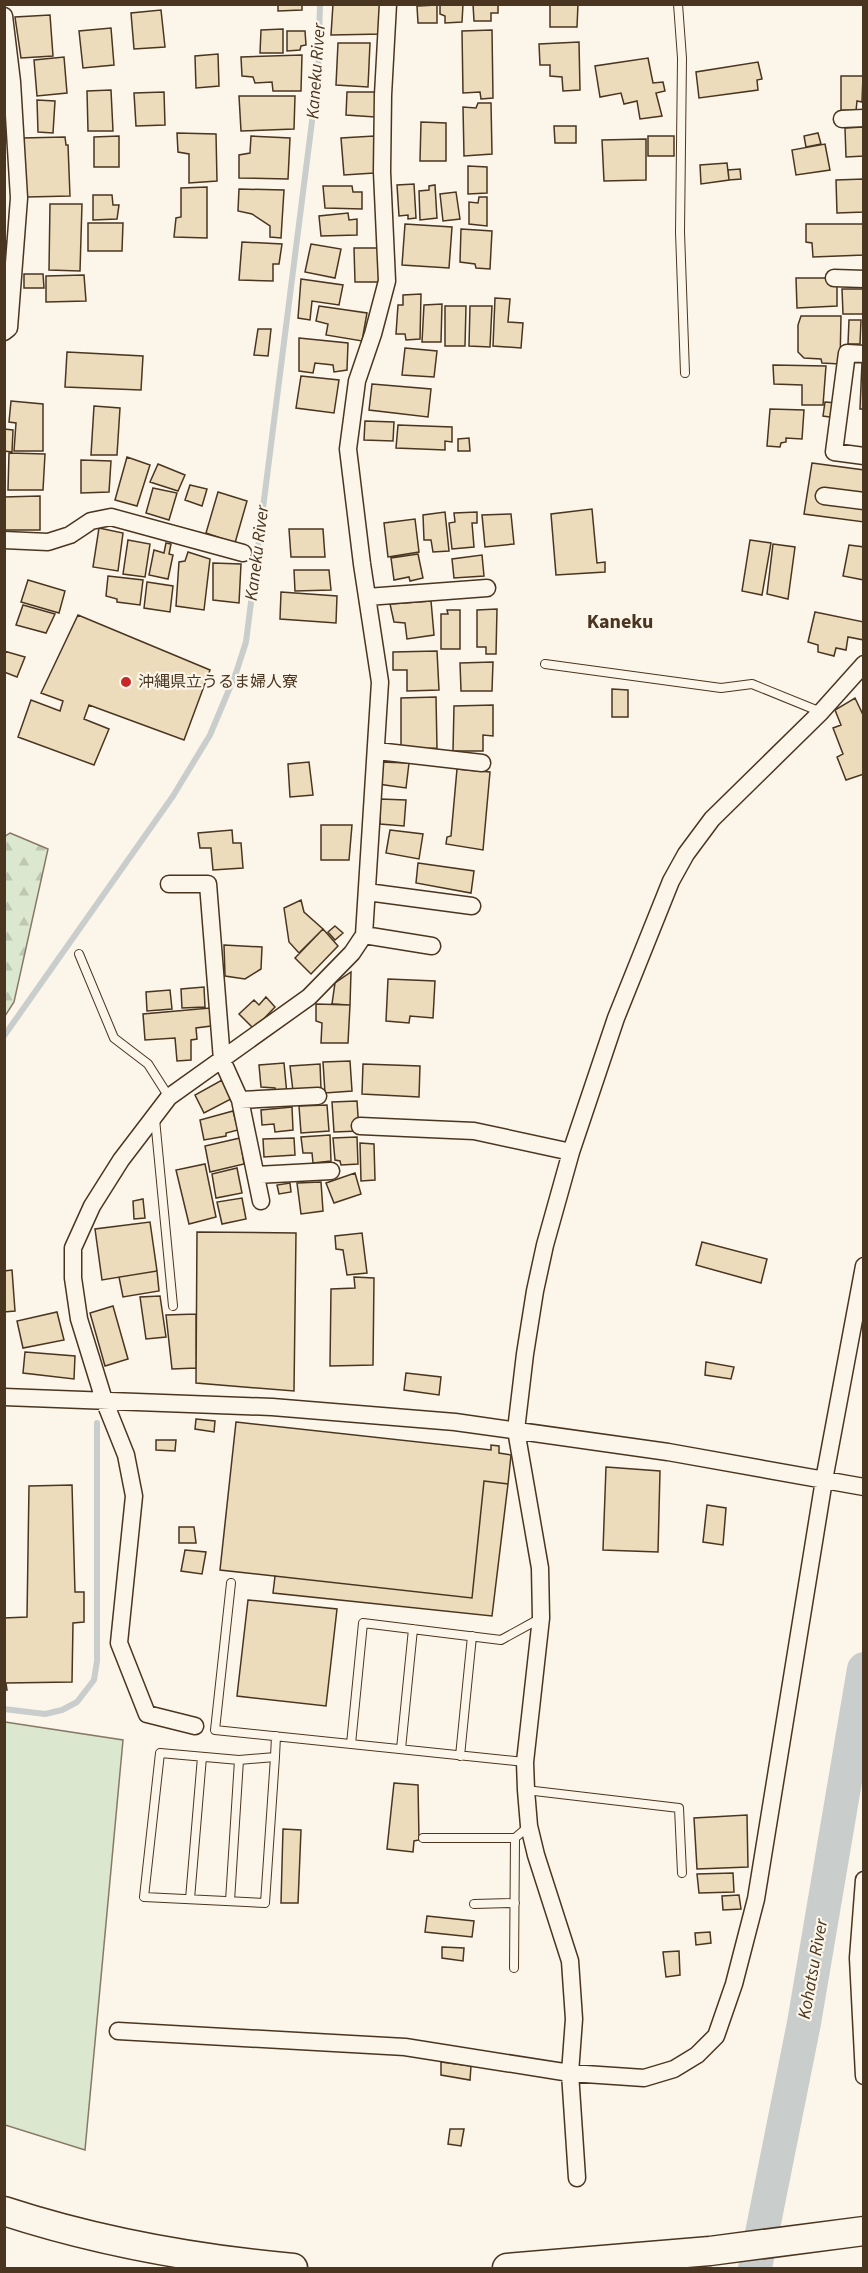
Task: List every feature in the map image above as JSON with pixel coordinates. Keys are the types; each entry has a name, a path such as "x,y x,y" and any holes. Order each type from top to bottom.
{"highway":[{"path":"4,2211 80,2234 165,2252 293,2268"},
{"path":"507,2268 710,2251 864,2231"}],"street":[{"path":"195,1726 147,1713 118,1643 134,1496 126,1455 104,1400 79,1318 73,1278 73,1248 92,1206 121,1160 169,1097 309,997 352,952 364,935 380,682 348,449 357,381 373,334 387,281 383,117 388,4"},
{"path":"4,16 12,82 19,198 9,328 4,332"},
{"path":"842,119 864,118"},
{"path":"834,278 864,279"},
{"path":"864,354 847,354 834,452 864,456"},
{"path":"824,496 864,501"},
{"path":"4,540 48,542 70,536 91,521 111,517 243,553"},
{"path":"367,597 487,588"},
{"path":"577,2178 570,2073 574,2019 570,1961 529,1826 526,1790 525,1762 541,1618 540,1568 516,1430 535,1292 545,1245 571,1152 616,1018 671,881 686,854 712,819 821,712 864,664"},
{"path":"377,751 482,763"},
{"path":"169,884 208,884 222,1060 240,1100 261,1201"},
{"path":"367,892 472,906"},
{"path":"364,935 432,946"},
{"path":"240,1100 318,1096"},
{"path":"360,1126 474,1131 571,1152"},
{"path":"256,1175 331,1171"},
{"path":"118,2031 405,2047 570,2073 644,2078 674,2069 697,2055 716,2036 734,1984 756,1899 824,1480 864,1266"},
{"path":"4,1397 330,1410 516,1430 668,1452 864,1487"},
{"path":"864,1880 858,1958 864,2076"}],"lane":[{"path":"678,4 682,58 680,232 684,373"},
{"path":"545,664 721,688 752,684 821,712"},
{"path":"80,954 114,1038 148,1064 169,1097"},
{"path":"155,1116 173,1306"},
{"path":"215,1730 231,1583"},
{"path":"351,1744 363,1623 501,1640 541,1618"},
{"path":"401,1749 413,1629"},
{"path":"460,1756 472,1636"},
{"path":"195,1726 215,1730 525,1762"},
{"path":"275,1757 239,1760 160,1753 144,1897 265,1903 275,1757 276,1736"},
{"path":"190,1899 202,1757"},
{"path":"230,1901 239,1760"},
{"path":"526,1790 679,1808 682,1873"},
{"path":"423,1838 515,1838 529,1826"},
{"path":"514,1968 515,1838"},
{"path":"474,1904 515,1904"}],"green space":[{"path":"10,833 48,849 14,1002 5,1016 4,837"},
{"path":"5,1722 123,1740 85,2150 5,2125"}],"building":[{"path":"278,4 302,4 302,10 278,11"},
{"path":"333,4 385,4 383,34 331,35"},
{"path":"440,4 463,4 462,22 445,23 445,16 440,14"},
{"path":"473,4 498,4 498,13 491,13 491,21 474,21"},
{"path":"550,4 578,4 577,27 550,27"},
{"path":"437,5 437,23 418,23 417,6"},
{"path":"161,10 165,47 134,49 131,13"},
{"path":"50,15 53,56 21,58 15,17"},
{"path":"111,28 114,65 83,68 79,31"},
{"path":"283,29 283,53 260,53 261,30"},
{"path":"492,30 493,98 481,99 480,92 463,93 462,31"},
{"path":"287,31 305,31 306,45 301,46 300,50 287,51"},
{"path":"579,42 580,90 563,91 562,77 550,76 550,65 540,65 539,44"},
{"path":"338,43 370,43 368,87 336,85"},
{"path":"218,54 219,86 196,88 195,56"},
{"path":"302,55 301,91 273,91 272,82 255,83 253,77 242,76 241,57"},
{"path":"64,57 67,93 37,96 34,60"},
{"path":"648,58 653,83 663,82 665,91 656,93 662,116 640,119 637,101 624,104 621,93 600,97 595,66"},
{"path":"758,62 762,79 757,80 758,90 699,98 696,72"},
{"path":"841,76 863,76 862,102 857,101 856,111 841,110"},
{"path":"111,90 113,131 88,131 87,91"},
{"path":"164,92 165,125 136,126 134,93"},
{"path":"347,92 375,92 375,117 346,115"},
{"path":"239,96 295,96 294,129 241,131"},
{"path":"37,100 55,101 53,133 38,132"},
{"path":"478,103 491,103 492,154 464,156 463,107 476,108"},
{"path":"421,122 446,123 446,161 420,161"},
{"path":"554,126 576,126 576,143 555,143"},
{"path":"864,127 864,156 846,157 845,128"},
{"path":"177,133 216,134 217,181 189,183 189,154 178,152"},
{"path":"818,133 821,144 806,147 804,136"},
{"path":"119,136 119,167 94,167 94,137"},
{"path":"251,136 290,138 288,179 239,178 239,155 250,153"},
{"path":"374,136 374,173 344,175 341,138"},
{"path":"648,136 674,136 674,156 648,156"},
{"path":"65,137 66,145 68,145 70,196 27,197 22,138"},
{"path":"646,139 646,180 604,181 602,140"},
{"path":"825,144 830,170 796,175 792,150"},
{"path":"727,163 729,180 701,184 700,165"},
{"path":"468,166 487,167 487,193 468,194"},
{"path":"740,169 741,179 729,180 728,170"},
{"path":"864,179 864,212 837,213 836,180"},
{"path":"414,184 416,218 408,219 408,215 399,216 397,185"},
{"path":"435,185 437,218 420,220 419,191 429,190 429,186"},
{"path":"323,186 352,186 353,192 362,192 362,209 325,208"},
{"path":"207,187 207,238 174,237 176,218 181,217 181,188"},
{"path":"239,189 284,190 281,238 270,237 270,226 252,214 238,211"},
{"path":"456,192 460,219 443,221 440,194"},
{"path":"93,195 112,195 113,205 119,205 117,219 93,220"},
{"path":"479,197 487,197 487,226 469,224 469,202 478,203"},
{"path":"50,204 82,204 80,271 49,270"},
{"path":"348,213 349,220 357,219 357,235 321,236 319,216"},
{"path":"88,223 123,223 122,251 88,251"},
{"path":"405,224 452,227 449,268 402,265"},
{"path":"806,224 864,224 864,255 813,257 812,243 806,242"},
{"path":"461,229 492,231 490,269 476,268 475,264 460,262"},
{"path":"4,241 13,242 12,263 4,262"},
{"path":"242,242 282,244 279,264 273,264 273,281 239,280"},
{"path":"311,244 341,249 335,278 305,272"},
{"path":"354,248 381,248 382,282 355,282"},
{"path":"24,274 43,274 44,288 24,288"},
{"path":"84,275 86,301 46,302 46,276"},
{"path":"796,278 837,278 837,306 797,308"},
{"path":"301,279 343,285 339,305 312,301 310,320 298,318"},
{"path":"842,289 864,289 864,314 843,314"},
{"path":"421,294 420,339 406,340 405,334 396,334 398,305 403,305 403,295"},
{"path":"495,298 510,299 508,322 523,323 521,348 493,346"},
{"path":"442,304 441,342 422,342 424,305"},
{"path":"319,306 367,313 362,341 326,335 328,324 316,321"},
{"path":"445,306 466,306 465,346 445,346"},
{"path":"470,306 492,306 490,347 469,346"},
{"path":"801,316 841,316 840,364 822,363 821,359 804,358 798,352 798,325"},
{"path":"849,320 861,320 860,344 848,344"},
{"path":"258,329 271,329 268,356 254,355"},
{"path":"299,338 348,343 347,370 334,372 333,365 315,363 313,373 299,371"},
{"path":"405,348 437,351 434,377 402,375"},
{"path":"67,352 143,356 141,390 65,387"},
{"path":"862,362 864,362 864,409 860,409"},
{"path":"773,365 826,366 823,405 802,405 802,385 774,384"},
{"path":"301,376 339,380 334,413 296,408"},
{"path":"372,384 431,389 428,417 369,410"},
{"path":"11,401 43,404 43,451 14,451 16,423 9,422"},
{"path":"825,402 837,403 836,418 823,416"},
{"path":"94,406 120,408 117,455 91,455"},
{"path":"770,409 804,410 802,439 786,438 786,442 781,443 780,447 767,446"},
{"path":"365,421 394,422 393,441 364,440"},
{"path":"398,425 452,427 452,442 445,441 445,450 396,448"},
{"path":"4,429 13,430 12,452 4,451"},
{"path":"469,438 470,451 458,451 458,439"},
{"path":"9,453 45,454 43,490 8,490"},
{"path":"127,457 150,465 137,506 115,500"},
{"path":"81,460 111,461 109,492 81,493"},
{"path":"812,463 864,470 864,522 804,514"},
{"path":"158,464 185,475 178,491 150,482"},
{"path":"190,485 207,489 202,506 185,500"},
{"path":"153,488 177,493 169,520 146,513"},
{"path":"218,492 247,501 235,543 206,533"},
{"path":"40,496 40,530 4,530 4,497"},
{"path":"592,509 597,563 605,562 605,572 556,575 551,514"},
{"path":"445,512 449,551 433,552 431,540 424,540 423,515"},
{"path":"477,512 477,523 472,523 474,547 452,549 449,523 455,522 454,513"},
{"path":"511,514 514,544 485,547 482,515"},
{"path":"415,519 419,552 388,557 384,523"},
{"path":"99,528 123,533 118,571 93,567"},
{"path":"289,529 323,529 325,557 291,557"},
{"path":"128,540 150,544 145,577 123,574"},
{"path":"750,540 771,543 762,595 742,591"},
{"path":"166,543 171,544 169,554 173,555 168,579 149,575 154,550 164,553"},
{"path":"773,544 795,547 788,599 767,594"},
{"path":"849,545 864,547 864,580 843,576"},
{"path":"188,552 210,559 204,610 176,606 179,562 185,561"},
{"path":"418,554 423,578 410,581 409,577 394,580 391,558"},
{"path":"482,555 484,576 454,578 452,559"},
{"path":"213,563 241,564 239,603 213,600"},
{"path":"294,570 329,570 331,590 295,591"},
{"path":"108,576 143,580 140,605 117,602 117,599 106,596"},
{"path":"28,580 65,591 59,613 21,602"},
{"path":"147,582 173,586 170,612 144,608"},
{"path":"281,592 337,596 336,623 280,619"},
{"path":"431,601 434,635 407,639 405,623 394,622 390,604"},
{"path":"23,605 55,614 46,633 16,625"},
{"path":"497,609 496,654 486,654 486,647 477,647 477,610"},
{"path":"447,610 460,610 460,649 441,649 441,614 448,614"},
{"path":"815,612 864,622 864,640 848,637 846,650 836,648 834,656 818,652 818,645 808,642"},
{"name":"沖縄県立うるま婦人寮","path":"78,615 210,670 184,740 89,705 84,719 109,729 94,765 18,737 31,700 60,711 63,701 41,693"},
{"path":"4,651 25,657 17,677 4,672"},
{"path":"437,651 439,690 407,691 407,670 393,670 393,652"},
{"path":"493,662 492,691 461,691 460,663"},
{"path":"612,689 628,690 628,717 612,717"},
{"path":"436,697 437,748 401,750 401,698"},
{"path":"855,698 864,717 864,774 846,780 837,757 843,754 833,728 841,725 835,710"},
{"path":"493,705 493,736 483,735 483,751 453,751 454,706"},
{"path":"309,762 313,795 290,797 288,764"},
{"path":"380,762 409,763 406,788 378,784"},
{"path":"457,769 490,772 483,850 446,844 447,837 451,836"},
{"path":"380,799 406,800 404,826 380,824"},
{"path":"321,825 352,825 349,860 321,860"},
{"path":"232,830 233,843 241,843 243,868 213,870 211,848 200,848 198,833"},
{"path":"390,830 423,834 419,859 386,853"},
{"path":"418,863 474,871 471,893 416,883"},
{"path":"301,900 304,912 323,929 299,953 289,942 284,908"},
{"path":"335,926 343,933 335,940 328,932"},
{"path":"323,929 338,946 311,974 295,958"},
{"path":"224,945 262,947 261,969 245,979 225,976"},
{"path":"351,972 350,1005 332,1004 335,983"},
{"path":"388,979 435,981 433,1018 410,1016 409,1023 386,1021"},
{"path":"204,987 205,1007 182,1008 181,989"},
{"path":"170,990 172,1009 147,1011 146,992"},
{"path":"266,997 275,1007 254,1029 239,1014 254,1000 259,1005"},
{"path":"316,1004 350,1005 348,1043 321,1043 322,1023 316,1021"},
{"path":"210,1008 211,1026 196,1028 197,1039 191,1040 191,1060 177,1061 175,1038 145,1040 143,1014"},
{"path":"350,1061 352,1091 325,1093 323,1062"},
{"path":"284,1063 287,1095 276,1096 275,1088 261,1087 259,1065"},
{"path":"320,1064 321,1089 293,1091 290,1066"},
{"path":"363,1064 420,1066 419,1097 362,1094"},
{"path":"222,1080 231,1099 204,1113 195,1095"},
{"path":"357,1101 359,1131 334,1132 332,1102"},
{"path":"327,1105 329,1131 301,1133 299,1106"},
{"path":"292,1107 293,1130 275,1132 274,1124 262,1125 261,1110"},
{"path":"233,1111 238,1130 226,1133 226,1136 204,1140 200,1120"},
{"path":"330,1135 331,1161 313,1163 312,1153 303,1153 301,1137"},
{"path":"357,1137 358,1164 341,1165 340,1161 335,1160 333,1138"},
{"path":"240,1138 244,1164 210,1172 205,1146"},
{"path":"294,1138 295,1155 264,1157 263,1139"},
{"path":"360,1143 374,1144 375,1180 361,1181"},
{"path":"205,1164 216,1217 189,1224 176,1170"},
{"path":"237,1168 242,1193 216,1198 212,1174"},
{"path":"355,1173 361,1194 334,1203 326,1183"},
{"path":"321,1182 323,1211 301,1214 297,1183"},
{"path":"290,1183 291,1192 279,1194 277,1185"},
{"path":"242,1198 246,1219 222,1224 217,1202"},
{"path":"143,1199 145,1218 134,1219 133,1201"},
{"path":"150,1222 157,1271 102,1280 95,1229"},
{"path":"197,1232 296,1233 294,1391 196,1383"},
{"path":"362,1233 367,1273 347,1275 343,1250 336,1249 335,1236"},
{"path":"702,1242 767,1259 761,1283 696,1265"},
{"path":"12,1270 15,1311 4,1312 4,1271"},
{"path":"157,1271 159,1291 123,1297 119,1277"},
{"path":"354,1277 374,1278 373,1365 330,1366 331,1289 355,1288"},
{"path":"160,1296 166,1337 146,1339 140,1297"},
{"path":"113,1306 128,1359 105,1366 90,1313"},
{"path":"57,1312 64,1340 23,1348 17,1321"},
{"path":"196,1314 196,1368 172,1369 166,1315"},
{"path":"25,1352 75,1356 74,1379 23,1373"},
{"path":"706,1362 734,1367 731,1379 705,1375"},
{"path":"406,1373 441,1377 439,1395 404,1390"},
{"path":"196,1419 215,1421 214,1432 195,1429"},
{"path":"236,1422 491,1450 491,1445 499,1446 499,1453 511,1455 508,1484 484,1481 472,1598 220,1570"},
{"path":"156,1440 176,1440 175,1451 156,1450"},
{"path":"606,1467 660,1471 658,1552 603,1550"},
{"path":"484,1481 508,1484 492,1616 273,1593 275,1576 472,1598"},
{"path":"72,1485 75,1592 84,1592 84,1622 73,1623 72,1682 6,1683 7,1690 4,1690 4,1618 27,1617 29,1486"},
{"path":"707,1505 726,1508 723,1545 703,1542"},
{"path":"179,1527 194,1527 196,1543 179,1543"},
{"path":"185,1550 206,1552 202,1574 181,1571"},
{"path":"248,1600 337,1609 326,1706 237,1696"},
{"path":"394,1783 418,1785 419,1840 414,1841 413,1852 387,1849"},
{"path":"747,1815 748,1867 697,1869 694,1818"},
{"path":"283,1829 301,1830 298,1903 281,1903"},
{"path":"733,1873 734,1892 699,1893 697,1874"},
{"path":"739,1895 741,1909 723,1910 722,1896"},
{"path":"427,1916 474,1921 472,1937 425,1932"},
{"path":"710,1932 711,1943 696,1945 695,1933"},
{"path":"442,1947 464,1948 463,1961 442,1958"},
{"path":"679,1951 680,1975 666,1977 663,1952"},
{"path":"441,2062 471,2066 470,2080 441,2075"},
{"path":"450,2129 464,2129 461,2146 448,2144"}],"waterway":[{"name":"Kaneku River","path":"4,1036 173,796 210,735 236,673 246,642 318,74 320,4"},
{"path":"4,1709 45,1714 62,1710 77,1702 94,1680 97,1661 97,1423"},
{"name":"Kohatsu River","path":"755,2268 804,2023 864,1669"}],"place":[{"name":"沖縄県立うるま婦人寮","path":"126,682"}],"district":[{"name":"Kaneku","path":"620,622"}]}
